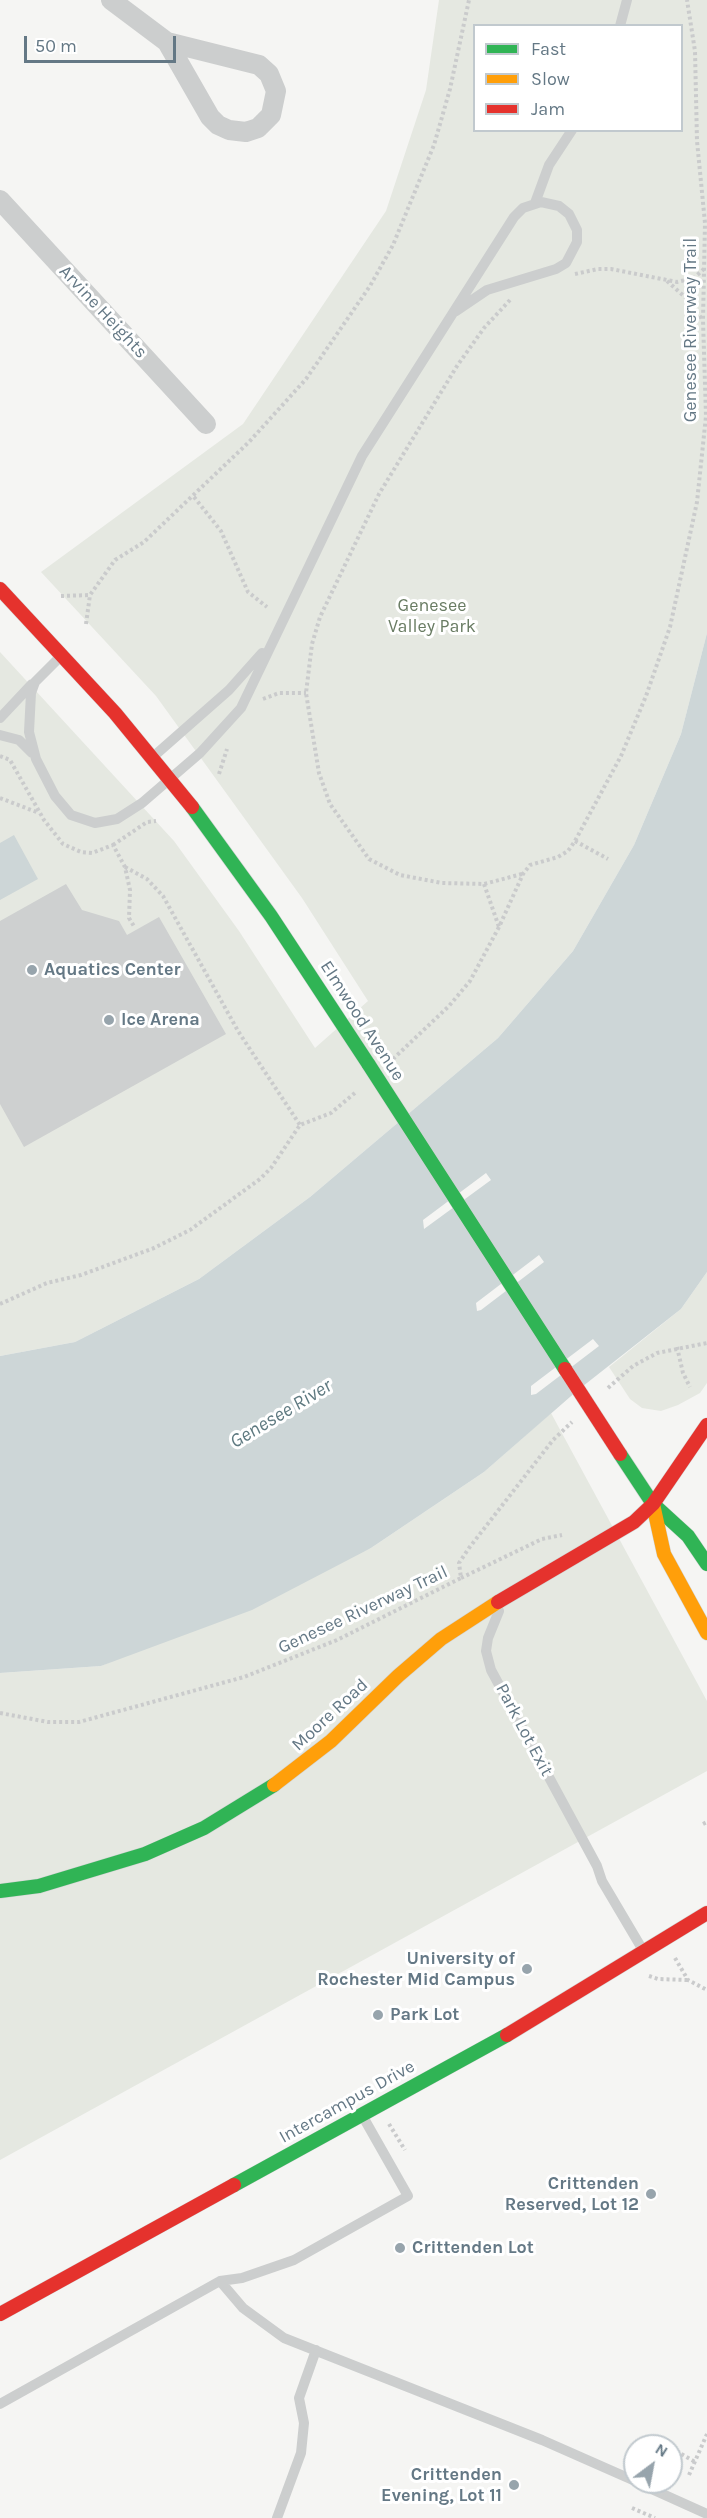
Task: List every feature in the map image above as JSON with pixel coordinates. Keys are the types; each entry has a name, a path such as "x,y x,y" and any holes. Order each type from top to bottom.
{"street":[{"path":"111,0 167,42 259,65 269,74 276,91 271,115 258,128 246,132 229,130 218,125 210,117 167,42"},
{"name":"Arvine Heights","path":"0,200 206,424"},
{"name":"Elmwood Avenue","path":"0,589 153,757 272,916 653,1504 688,1536 707,1564"},
{"name":"Moore Road","path":"0,1891 39,1886 116,1865 175,1842 231,1813 309,1760 411,1664 441,1639 515,1592 625,1529 653,1504 707,1425"},
{"name":"Elmwood Avenue","path":"653,1504 664,1554 707,1633"},
{"name":"Intercampus Drive","path":"0,2314 534,2020 707,1913"}],"lane":[{"path":"621,24 627,0"},
{"path":"535,203 549,165 571,132"},
{"path":"0,735 20,740 36,759 62,806 71,815 94,823 105,823 128,813 200,753 241,708 362,456 402,389 456,311 514,217 523,208 535,203 547,202 559,206 572,218 577,230 577,242 570,259 556,269 487,290 456,311"},
{"path":"153,757 229,690 270,644"},
{"path":"0,718 62,656"},
{"path":"35,682 29,724 36,759"},
{"name":"Park Lot Exit","path":"515,1592 497,1614 487,1644 488,1660 597,1866 602,1881 645,1952"},
{"path":"0,2404 220,2281 242,2278 294,2259 408,2196 362,2115"},
{"path":"220,2281 243,2308 284,2338 542,2440 623,2476"},
{"path":"277,2518 301,2453 304,2423 299,2398 316,2350"},
{"path":"663,2494 707,2514"}],"path":[{"path":"86,624 90,595 115,560 144,542 194,497 292,396 382,266 404,220 434,145 450,89 469,0"},
{"name":"Genesee Riverway Trail","path":"514,296 484,328 457,366 379,494 320,617 312,644 306,693 312,740 324,787 338,818 362,852 379,866 400,875 442,883 484,884 523,874 530,865 558,857 568,851 634,725 662,648 679,592 697,502 704,445 706,377 703,320 706,267 695,51 687,0"},
{"path":"566,278 587,271 611,269 666,281 687,281 706,267"},
{"path":"666,281 686,298 703,320"},
{"path":"194,497 221,531 248,592 267,607"},
{"path":"61,596 90,595"},
{"path":"258,705 270,695 306,693"},
{"path":"219,774 224,753 231,742"},
{"path":"0,756 10,760 57,838 72,849 92,853 113,845 147,822 156,820"},
{"path":"0,798 40,813"},
{"path":"575,841 608,859"},
{"path":"113,845 126,867 130,890 129,918 135,928"},
{"path":"126,867 147,879 163,896 238,1031 300,1125"},
{"path":"386,1065 460,994 479,966 523,874"},
{"path":"484,884 499,927"},
{"path":"0,1304 47,1283 81,1275 154,1248 190,1230 260,1179 271,1168 300,1125 331,1113 360,1089"},
{"path":"604,1392 645,1359 677,1347 707,1343"},
{"path":"677,1347 683,1373 690,1387"},
{"name":"Genesee Riverway Trail","path":"0,1713 48,1722 79,1722 244,1677 337,1640 461,1578 459,1563 469,1548 554,1440 579,1415"},
{"path":"461,1578 542,1539 563,1535"},
{"path":"671,1950 688,1980"},
{"path":"642,1969 649,1976 658,1979 688,1980 707,1990"},
{"path":"386,2118 405,2150"},
{"path":"690,2475 707,2434"},
{"path":"683,2455 695,2462"},
{"path":"632,2508 655,2518"}],"green space":[{"name":"Genesee Valley Park","path":"439,0 707,0 707,633 681,734 634,845 573,951 498,1038 310,1197 199,1279 75,1342 0,1356 0,652 174,841 239,931 315,1048 368,1001 302,898 156,696 41,572 243,424 386,211 426,90"},
{"path":"707,1272 707,1383 700,1393 678,1405 661,1411 642,1408 630,1399 609,1367 681,1309"},
{"path":"551,1413 707,1701 707,1771 0,2160 0,1673 101,1666 371,1548 484,1472"}],"water":[{"name":"Genesee River","path":"707,633 707,1272 681,1309 578,1390 484,1472 371,1548 252,1610 101,1666 0,1673 0,1356 75,1342 199,1279 310,1197 498,1038 573,951 634,845 681,734","holes":["486,1173 491,1180 424,1229 423,1220","539,1255 544,1262 481,1310 477,1311 476,1303","593,1339 599,1346 536,1394 531,1395 531,1386"]},
{"path":"14,835 38,879 0,900 0,843"}],"building":[{"name":"Ice Arena","path":"66,884 82,910 119,921 127,935 159,917 226,1034 24,1147 0,1104 0,921"}],"traffic: fast":[{"path":"192,807 271,916 369,1065"},
{"path":"369,1065 565,1369"},
{"path":"620,1454 653,1504 688,1536 707,1564"},
{"path":"0,1891 39,1886 145,1854 204,1828 274,1785"},
{"path":"234,2185 507,2035"}],"traffic: slow":[{"path":"653,1504 664,1554 707,1633"},
{"path":"274,1785 331,1741 398,1676 441,1639 498,1602"}],"traffic: jam":[{"path":"0,589 115,713 192,807"},
{"path":"565,1369 620,1454"},
{"path":"498,1602 634,1522 653,1504 707,1425"},
{"path":"507,2035 707,1913"},
{"path":"0,2314 234,2185"}],"place":[{"name":"Aquatics Center","path":"32,970"},
{"name":"Ice Arena","path":"109,1020"},
{"name":"University of Rochester Mid Campus","path":"527,1969"},
{"name":"Park Lot","path":"378,2015"},
{"name":"Crittenden Reserved, Lot 12","path":"651,2194"},
{"name":"Crittenden Lot","path":"400,2248"},
{"name":"Crittenden Evening, Lot 11","path":"514,2485"}]}
